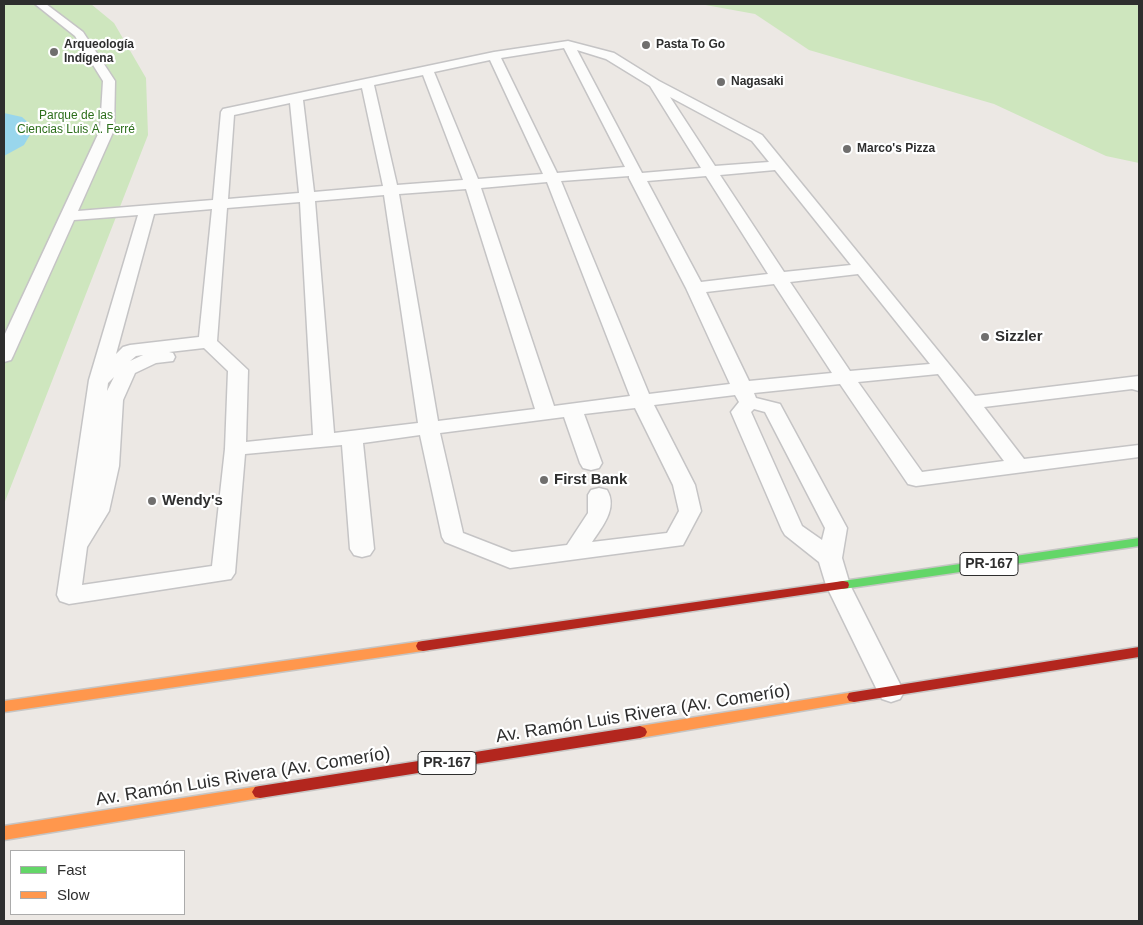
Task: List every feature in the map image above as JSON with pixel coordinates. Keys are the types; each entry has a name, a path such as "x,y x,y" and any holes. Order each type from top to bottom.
{"main road":[{"name":"PR-167","path":"4,707 1139,542"},
{"name":"Av. Ramón Luis Rivera (Av. Comerío)","path":"4,833 1139,652"}],"lane":[{"path":"4,356 107,130 109,81 79,34 40,4"},
{"path":"568,44 695,288 745,395 741,412 792,530 830,558"},
{"path":"214,347 221,204 228,112 494,56 568,44 610,56 655,84 757,138 943,368 1018,465"},
{"path":"367,83 391,190 429,428 453,537 510,560 675,540 690,511 684,485 642,401 552,177 494,56"},
{"path":"427,70 472,184 546,413"},
{"path":"655,84 778,278 916,479 1139,451"},
{"path":"296,98 306,197 324,440"},
{"path":"69,216 552,177 709,171 778,165"},
{"path":"99,381 130,351 214,347 238,370 235,449 224,573 69,595 99,381 148,210"},
{"path":"695,288 862,269"},
{"path":"75,548 98,511 108,466 112,400 127,370 152,358 214,347"},
{"path":"235,449 352,438 642,401 745,395 845,378 943,368"},
{"path":"969,403 1139,384"},
{"path":"745,395 773,408 836,528 830,558 838,585 891,692"},
{"path":"572,410 591,463"},
{"path":"352,438 362,549"},
{"path":"574,553 599,514 598,495"}],"green space":[{"name":"Parque de las Ciencias Luis A. Ferré","path":"4,4 91,4 114,23 146,78 148,135 4,504"},
{"path":"700,4 1139,4 1139,163 1106,156 994,104 809,50 755,14"}],"water":[{"path":"4,113 22,117 34,128 24,145 4,156"}],"traffic: fast":[{"path":"843,585 1139,542"}],"traffic: slow":[{"path":"4,707 423,646"},
{"path":"640,732 854,697"},
{"path":"4,833 260,792"}],"traffic: jam":[{"path":"423,646 843,585"},
{"path":"854,697 1139,652"},
{"path":"260,792 640,732"}],"place":[{"name":"Pasta To Go","path":"646,45"},
{"name":"Arqueología Indígena","path":"54,52"},
{"name":"Nagasaki","path":"721,82"},
{"name":"Marco's Pizza","path":"847,149"},
{"name":"Sizzler","path":"985,337"},
{"name":"First Bank","path":"544,480"},
{"name":"Wendy's","path":"152,501"}]}
